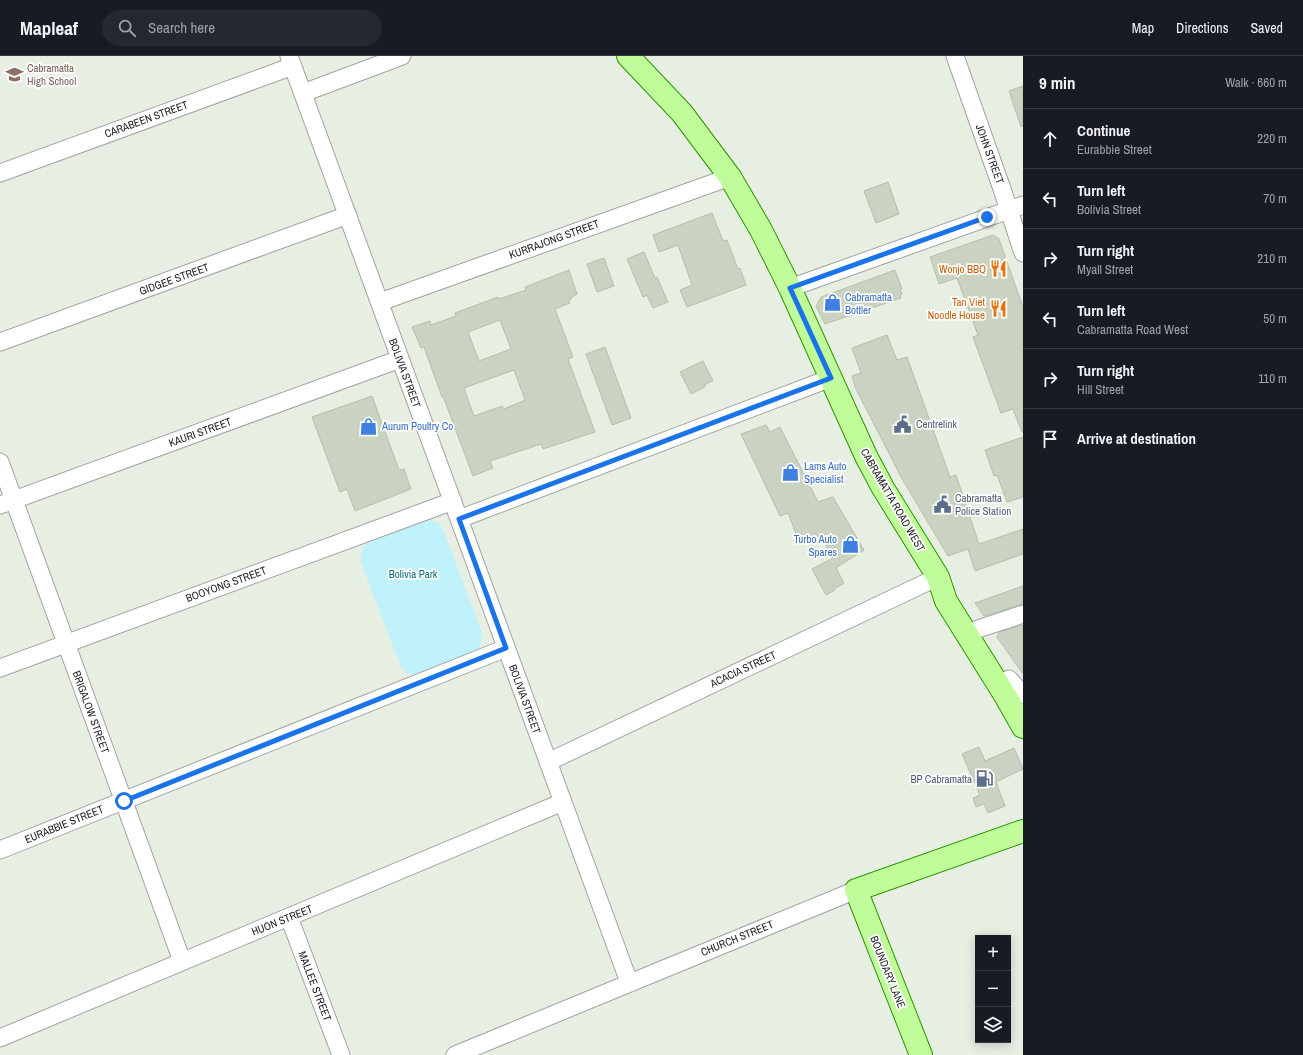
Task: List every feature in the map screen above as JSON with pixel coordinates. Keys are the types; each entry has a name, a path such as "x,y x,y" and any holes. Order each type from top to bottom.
{"main road":[{"name":"CABRAMATTA ROAD WEST","path":"628,56 682,113 730,176 761,230 790,288 866,456 883,488 938,577 946,601 1023,727"},
{"name":"CABRAMATTA ROAD WEST","path":"938,577 953,590 1016,687 1023,701"},
{"name":"CHURCH STREET","path":"856,890 1023,831"},
{"name":"BOUNDARY LANE","path":"856,890 921,1055"}],"street":[{"path":"303,93 402,56"},
{"name":"JOHN STREET","path":"955,56 1016,207 1023,253"},
{"name":"BOLIVIA STREET","path":"291,61 629,982"},
{"name":"CARABEEN STREET","path":"0,173 291,61"},
{"name":"KURRAJONG STREET","path":"380,302 730,176"},
{"path":"790,288 1016,207"},
{"name":"GIDGEE STREET","path":"0,342 348,215"},
{"name":"KAURI STREET","path":"7,502 400,359"},
{"path":"459,519 831,378"},
{"name":"BRIGALOW STREET","path":"0,462 7,502 66,643 182,961"},
{"name":"BOOYONG STREET","path":"0,668 453,501"},
{"name":"ACACIA STREET","path":"548,762 938,577"},
{"path":"978,629 1023,614"},
{"name":"EURABBIE STREET","path":"0,850 506,648"},
{"name":"HUON STREET","path":"0,1038 563,802"},
{"name":"CHURCH STREET","path":"455,1055 629,982 856,890"},
{"name":"MALLEE STREET","path":"289,918 341,1055"}],"green space":[{"name":"Bolivia Park","path":"428,519 438,523 443,529 482,633 481,643 477,652 418,675 408,674 401,667 360,560 363,548 367,541"}],"building":[{"path":"1023,86 1023,126 1021,127 1009,91"},
{"path":"888,182 899,214 876,223 864,191"},
{"path":"712,213 723,241 727,240 746,285 687,307 680,290 692,285 678,245 659,252 653,235"},
{"path":"993,235 999,239 1023,307 1023,432 1013,409 1001,413 973,337 978,335 957,278 939,284 930,257"},
{"path":"644,252 655,278 657,277 668,302 653,308 647,295 643,297 627,259"},
{"path":"604,258 614,286 597,292 587,264"},
{"path":"569,270 577,294 569,300 570,303 555,309 573,357 568,359 595,432 543,449 541,444 490,461 493,468 473,476 424,347 421,348 412,327 430,321 431,325 456,316 455,313 498,297 499,299 526,290 525,287","holes":["500,320 511,349 479,361 468,332","514,370 525,400 504,409 502,406 474,416 464,388"]},
{"path":"895,270 902,289 900,289 902,294 900,295 901,298 825,324 816,306 821,297"},
{"path":"887,335 897,360 907,357 950,477 956,475 979,544 1023,529 1023,554 975,571 968,549 948,556 901,477 855,387 852,376 861,373 852,348"},
{"path":"605,347 631,418 612,425 586,354"},
{"path":"703,361 713,381 691,394 680,372"},
{"path":"372,396 399,470 404,469 411,489 355,511 347,489 340,492 312,417"},
{"path":"766,425 770,432 780,427 818,502 833,497 864,550 836,568 844,583 826,595 812,569 833,558 821,536 800,544 788,513 780,516 741,434"},
{"path":"1023,437 1023,497 1007,502 997,475 994,476 985,450"},
{"path":"1023,586 1023,604 984,616 975,603"},
{"path":"1023,625 1023,674 997,637 999,632"},
{"path":"979,747 985,761 1014,748 1023,769 996,782 1005,806 988,813 984,804 976,807 973,798 980,795 962,754"}],"place":[{"name":"Cabramatta High School","path":"14,74"},
{"name":"Wonjo BBQ","path":"999,269"},
{"name":"Cabramatta Bottler","path":"832,303"},
{"name":"Tan Viet Noodle House","path":"998,308"},
{"name":"Centrelink","path":"903,424"},
{"name":"Aurum Poultry Co","path":"369,426"},
{"name":"Lams Auto Specialist","path":"791,472"},
{"name":"Cabramatta Police Station","path":"942,504"},
{"name":"Turbo Auto Spares","path":"850,545"},
{"name":"BP Cabramatta","path":"985,779"}],"route":[{"path":"124,801 506,648 459,519 831,378 790,288 987,217"}]}
